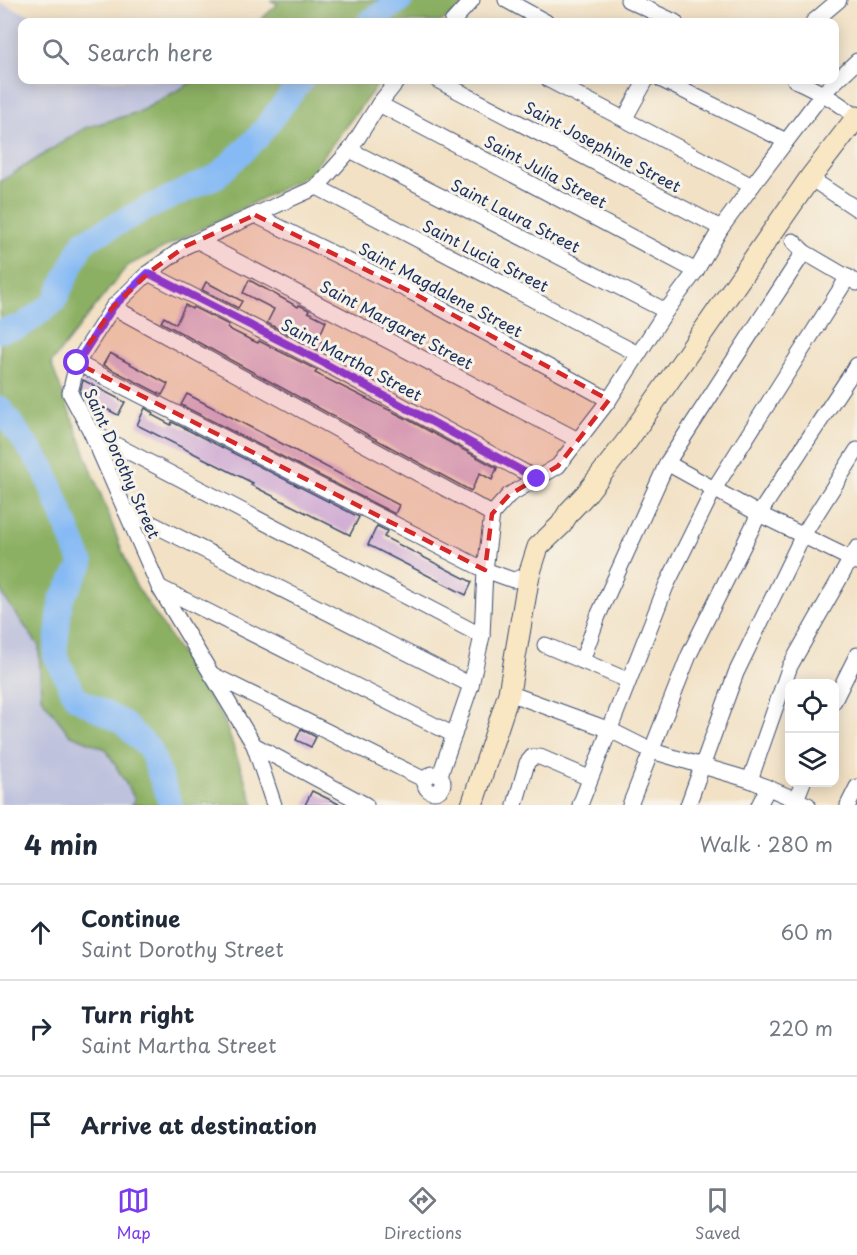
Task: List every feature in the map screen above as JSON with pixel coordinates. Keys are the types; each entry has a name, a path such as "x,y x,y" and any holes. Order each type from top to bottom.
{"street":[{"path":"456,18 472,0"},
{"path":"506,0 539,18"},
{"path":"628,0 665,18"},
{"path":"818,18 839,0"},
{"path":"839,78 857,61"},
{"name":"Saint Dorothy Street","path":"274,805 254,745 159,587 91,432 70,393 77,363 113,307 148,273 186,246 317,187 350,150 379,104 395,84"},
{"name":"Saint Josephine Street","path":"445,84 721,228"},
{"path":"557,84 626,118 752,186"},
{"path":"626,118 644,84"},
{"path":"670,84 786,141"},
{"path":"472,805 509,693 529,574 538,547 561,525 627,441 810,178 857,117 823,93 804,84"},
{"path":"211,674 432,788 454,735 471,685 482,636 485,570 492,514 509,495 558,466 609,399 666,311 696,271 721,228 823,93 833,84"},
{"name":"Saint Julia Street","path":"379,104 696,271"},
{"name":"Saint Laura Street","path":"350,150 666,311"},
{"path":"810,178 857,209"},
{"name":"Saint Lucia Street","path":"317,187 638,354"},
{"name":"Saint Magdalene Street","path":"255,215 413,292 609,399"},
{"name":"Saint Margaret Street","path":"198,241 578,440"},
{"path":"580,805 627,680 666,586 714,489 852,280 804,252 793,241"},
{"path":"582,661 598,616 666,463 804,252"},
{"name":"Saint Martha Street","path":"148,273 322,362 537,479"},
{"path":"113,307 492,514"},
{"path":"77,363 485,570 513,580 529,574"},
{"path":"630,805 689,655 759,514 857,365"},
{"path":"91,432 482,636"},
{"path":"688,805 736,673 803,536 857,450"},
{"path":"666,463 803,536 855,556 790,666 750,780"},
{"path":"124,510 471,685"},
{"path":"159,587 454,735"},
{"path":"545,645 627,680"},
{"path":"839,691 857,655"},
{"path":"509,693 610,730 652,751 750,780 802,803 802,787"},
{"path":"254,745 366,805"},
{"path":"520,804 527,763 532,757 540,757 589,778"},
{"path":"848,805 857,787"},
{"path":"759,805 768,788"}],"highlighted area":[{"path":"255,215 413,293 609,400 558,466 509,495 492,514 485,570 77,363 113,307 148,273 186,246"}],"shaded area":[{"path":"0,3 39,18 18,18 18,84 188,84 139,112 85,128 0,182"},
{"path":"0,584 4,597 39,646 41,697 69,734 106,749 135,799 132,805 0,805"}],"green space":[{"path":"270,0 471,0 446,18 262,18 278,4"},
{"path":"189,84 378,84 309,175 127,266 51,363 134,582 224,720 254,805 132,805 135,799 106,749 69,734 41,697 39,646 4,597 0,584 0,182 85,128 139,112"}],"building":[{"path":"249,280 326,321 318,340 329,346 325,353 267,323 274,309 243,293"},
{"path":"206,282 242,301 238,308 202,290"},
{"path":"185,305 229,325 227,328 249,339 258,343 259,341 317,370 315,373 497,468 492,480 480,473 471,491 161,322 164,317 176,324"},
{"path":"110,353 168,384 162,395 103,365"},
{"path":"83,380 125,402 118,415 83,397 80,392"},
{"path":"187,394 399,505 395,514 181,405"},
{"path":"145,408 153,413 152,415 171,425 172,422 359,517 350,535 137,425"},
{"path":"377,526 387,531 384,537 472,582 466,595 368,545"},
{"path":"301,729 316,737 311,747 296,740"},
{"path":"312,791 341,805 305,805"}],"waterway":[{"path":"375,18 401,0"},
{"path":"0,331 22,326 54,302 83,242 145,209 217,176 257,138 299,84"},
{"path":"0,408 44,469 82,564 61,600 55,655 76,698 122,722 150,749 171,805"}],"route":[{"path":"77,363 113,307 148,273 322,362 537,479"}]}
